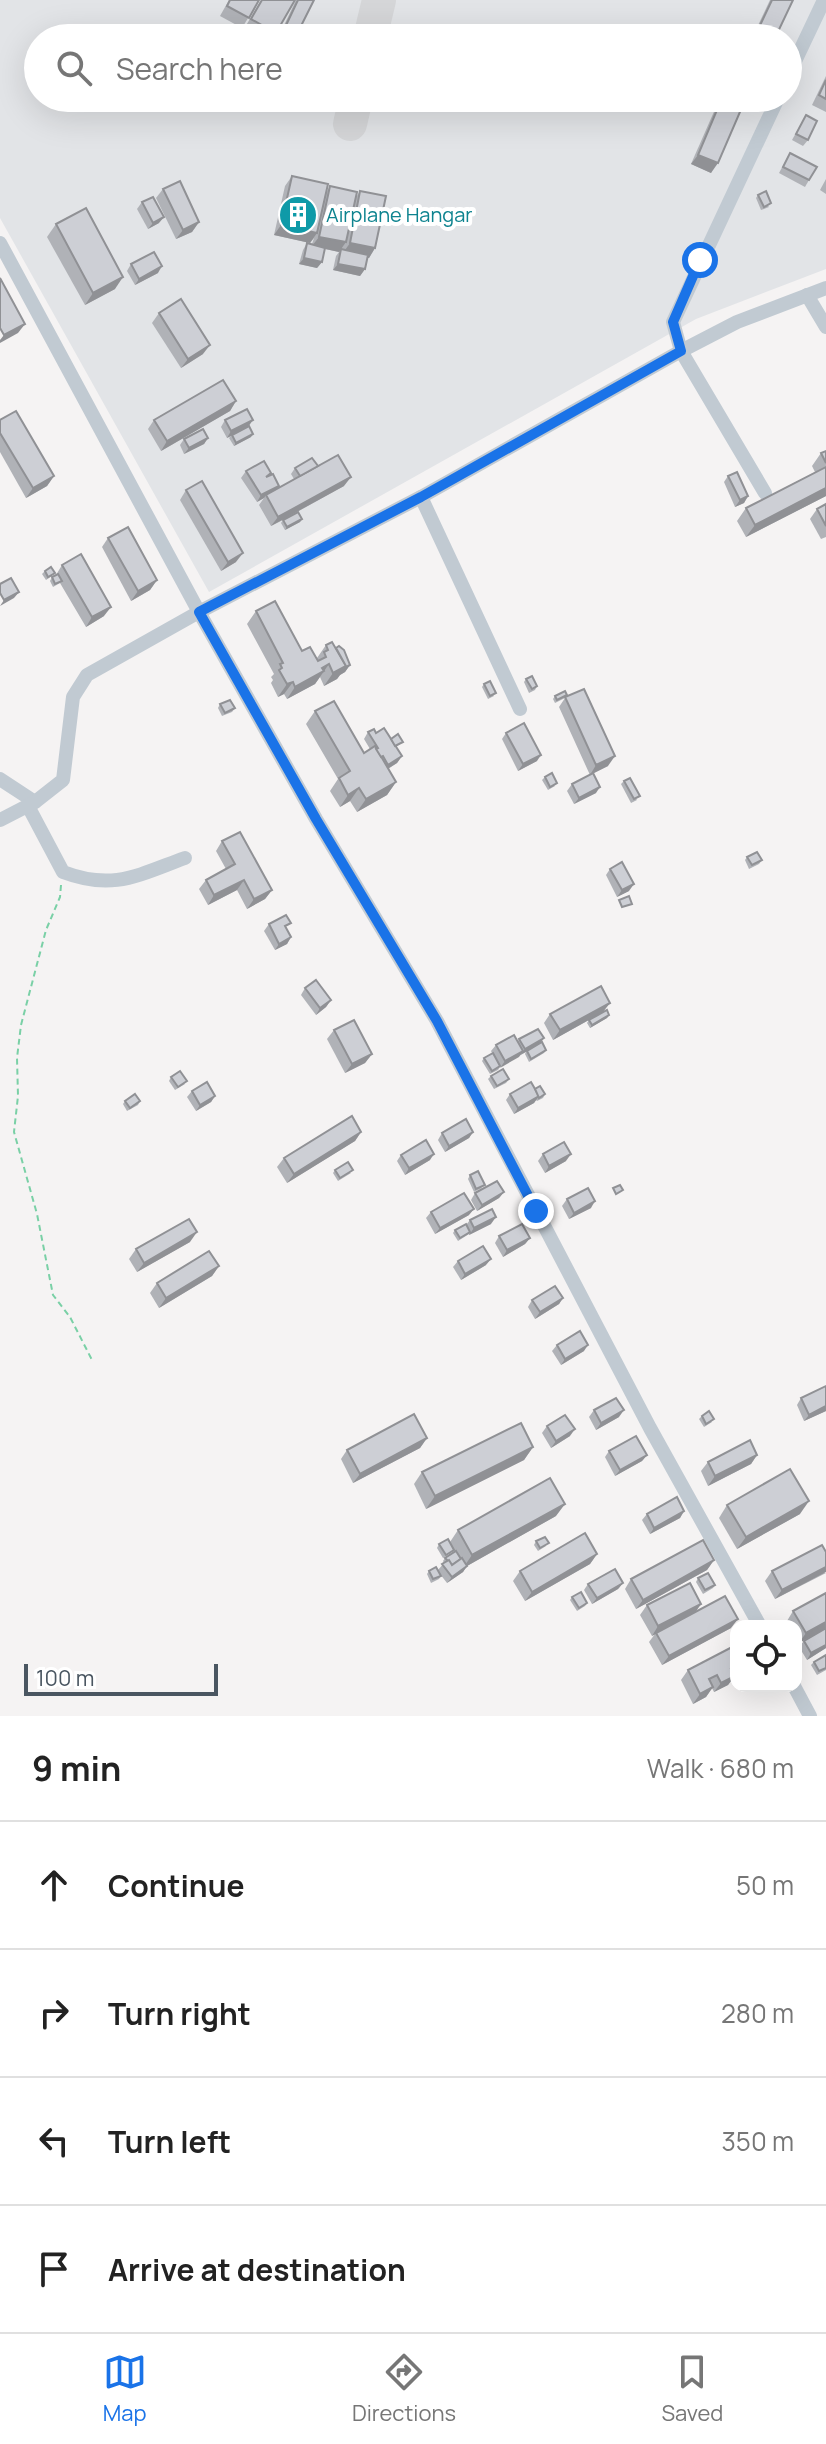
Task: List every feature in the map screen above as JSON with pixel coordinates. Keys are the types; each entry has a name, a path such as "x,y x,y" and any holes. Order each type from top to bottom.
{"street":[{"path":"802,46 824,0"},
{"path":"765,493 681,351 674,332 675,313 771,112"},
{"path":"0,243 5,260 199,612 316,819 437,1021 650,1428 757,1620"},
{"path":"0,820 32,804 63,780 73,697 87,675 199,612 421,497 681,351 737,322 826,288"},
{"path":"807,295 826,327"},
{"path":"421,497 520,709"},
{"path":"0,779 32,804 63,872 99,883 127,880 185,858"},
{"path":"797,1692 810,1716"}],"path":[{"path":"63,872 60,897 46,930 21,1025 14,1132 37,1214 53,1295 70,1317 92,1360"}],"shaded area":[{"path":"0,0 826,0 826,269 696,319 209,592 0,218"}],"building":[{"path":"230,0 259,0 249,18 227,6"},
{"path":"262,0 295,0 281,24 260,24 251,19"},
{"path":"298,0 314,0 302,24 287,24"},
{"path":"772,0 793,0 782,24 761,24"},
{"path":"826,80 826,99 819,95"},
{"path":"716,112 740,112 718,163 698,155"},
{"path":"806,115 817,121 808,140 796,134"},
{"path":"790,153 817,167 809,180 783,167"},
{"name":"Airplane Hangar","path":"292,176 328,184 317,233 281,225"},
{"path":"180,181 199,222 183,230 163,189"},
{"path":"330,186 357,192 346,242 319,237"},
{"path":"360,191 386,196 375,248 350,243"},
{"path":"766,191 771,203 764,207 758,195"},
{"path":"153,197 164,217 153,223 142,202"},
{"path":"86,208 123,277 93,293 56,224"},
{"path":"307,243 325,248 322,262 304,258"},
{"path":"341,249 368,255 365,269 338,264"},
{"path":"154,252 162,266 139,279 131,264"},
{"path":"0,278 25,324 4,335 0,328"},
{"path":"181,299 210,345 188,359 159,313"},
{"path":"223,380 236,401 167,441 154,420"},
{"path":"247,409 253,420 231,431 225,420"},
{"path":"16,411 54,476 33,488 0,433 0,420"},
{"path":"249,426 253,434 236,443 232,435"},
{"path":"203,429 208,438 189,448 184,439"},
{"path":"338,455 351,477 278,517 266,495"},
{"path":"312,458 318,466 300,476 295,468"},
{"path":"264,461 271,473 266,477 273,474 279,486 261,495 246,471"},
{"path":"826,467 826,488 755,525 746,508"},
{"path":"737,472 748,496 740,500 728,476"},
{"path":"202,481 243,553 228,562 186,490"},
{"path":"826,504 826,526 817,509"},
{"path":"298,512 302,519 287,527 283,520"},
{"path":"128,527 157,580 138,591 108,538"},
{"path":"81,554 111,607 92,617 62,565"},
{"path":"51,567 55,573 48,577 45,571"},
{"path":"58,574 62,581 55,584 52,577"},
{"path":"11,578 19,592 4,600 0,584"},
{"path":"275,601 302,651 310,647 318,661 326,657 326,645 332,642 346,666 333,673 329,664 322,668 324,671 295,687 293,682 287,684 279,670 283,663 256,611"},
{"path":"339,646 350,665 344,668 346,666 336,648"},
{"path":"532,676 537,686 532,689 526,679"},
{"path":"490,681 496,693 490,696 484,684"},
{"path":"584,689 615,756 596,765 565,697"},
{"path":"565,691 567,695 557,700 555,696"},
{"path":"230,700 235,708 225,713 220,704"},
{"path":"334,701 364,753 375,746 396,782 366,799 359,788 348,795 339,778 350,771 315,711"},
{"path":"524,723 541,755 523,764 506,733"},
{"path":"384,728 402,756 388,765 368,732 374,729 376,733"},
{"path":"398,734 403,742 395,746 391,739"},
{"path":"552,773 557,783 550,787 545,777"},
{"path":"593,773 600,787 579,798 572,784"},
{"path":"630,778 640,796 634,799 624,781"},
{"path":"240,832 272,890 254,899 244,880 214,895 206,880 235,864 222,841"},
{"path":"757,852 762,860 752,865 747,857"},
{"path":"622,862 634,884 622,890 610,869"},
{"path":"629,896 632,904 622,907 619,900"},
{"path":"286,915 291,923 285,926 291,937 279,944 269,924"},
{"path":"316,980 331,1000 320,1008 305,988"},
{"path":"601,986 610,1003 560,1030 550,1014"},
{"path":"607,1010 609,1015 592,1025 589,1020"},
{"path":"354,1020 372,1054 352,1064 334,1030"},
{"path":"538,1029 544,1038 525,1049 519,1039"},
{"path":"514,1035 523,1051 505,1061 496,1045"},
{"path":"542,1042 546,1050 531,1059 527,1051"},
{"path":"493,1053 500,1066 492,1071 484,1058"},
{"path":"503,1069 509,1079 497,1086 491,1076"},
{"path":"180,1071 187,1081 178,1087 171,1077"},
{"path":"207,1082 215,1096 200,1105 192,1091"},
{"path":"531,1082 539,1096 518,1108 510,1094"},
{"path":"540,1086 545,1094 539,1098 535,1089"},
{"path":"135,1094 140,1101 130,1108 125,1101"},
{"path":"352,1116 361,1132 294,1174 284,1158"},
{"path":"466,1119 473,1132 449,1146 442,1133"},
{"path":"426,1140 434,1154 409,1168 401,1155"},
{"path":"564,1142 571,1154 549,1166 543,1154"},
{"path":"348,1162 353,1170 340,1178 335,1170"},
{"path":"478,1171 485,1185 476,1189 470,1175"},
{"path":"497,1181 504,1192 482,1205 475,1193"},
{"path":"620,1185 623,1190 616,1194 613,1188"},
{"path":"588,1188 595,1201 574,1213 567,1199"},
{"path":"464,1193 474,1209 440,1228 431,1212"},
{"path":"492,1209 496,1217 474,1228 470,1220"},
{"path":"189,1219 197,1232 144,1263 136,1249"},
{"path":"466,1224 470,1232 460,1238 455,1230"},
{"path":"522,1224 530,1238 507,1250 499,1236"},
{"path":"483,1246 491,1259 465,1274 458,1261"},
{"path":"209,1251 219,1266 166,1298 157,1283"},
{"path":"555,1286 563,1298 540,1312 532,1300"},
{"path":"580,1331 588,1345 565,1359 557,1345"},
{"path":"826,1386 826,1406 809,1415 801,1398"},
{"path":"616,1398 624,1410 601,1423 594,1410"},
{"path":"709,1411 714,1419 706,1424 702,1416"},
{"path":"414,1414 427,1438 360,1474 347,1450"},
{"path":"565,1415 575,1429 556,1441 547,1426"},
{"path":"521,1423 533,1447 435,1496 422,1472"},
{"path":"636,1436 647,1455 620,1470 609,1451"},
{"path":"750,1440 757,1455 715,1476 708,1462"},
{"path":"790,1469 809,1501 746,1537 727,1505"},
{"path":"550,1478 565,1504 472,1555 458,1530"},
{"path":"677,1497 684,1511 654,1528 647,1514"},
{"path":"585,1533 597,1554 532,1592 520,1571"},
{"path":"545,1537 549,1543 540,1548 536,1541"},
{"path":"448,1539 454,1550 446,1555 439,1544"},
{"path":"703,1540 714,1560 643,1600 631,1579"},
{"path":"822,1545 826,1552 826,1567 782,1590 772,1571"},
{"path":"456,1551 461,1559 452,1565 445,1558"},
{"path":"462,1558 467,1566 452,1577 442,1564 449,1560 452,1565"},
{"path":"436,1567 441,1576 433,1579 429,1571"},
{"path":"615,1569 623,1583 597,1598 588,1584"},
{"path":"708,1573 715,1585 705,1590 698,1578"},
{"path":"690,1583 701,1604 658,1626 647,1605"},
{"path":"581,1592 587,1603 579,1608 572,1597"},
{"path":"826,1593 826,1622 806,1633 802,1620 798,1620 793,1611"},
{"path":"725,1596 738,1619 730,1620 730,1623 669,1656 656,1633"},
{"path":"826,1628 826,1645 811,1653 804,1641"},
{"path":"730,1648 730,1678 721,1683 717,1675 709,1679 713,1687 700,1694 688,1670"},
{"path":"826,1655 826,1668 819,1671 814,1662"}],"taxiway":[{"path":"373,24 379,0"},
{"path":"350,124 353,112"}],"place":[{"name":"Airplane Hangar","path":"298,215"}],"route":[{"path":"536,1211 437,1021 316,819 199,612 421,497 681,351 673,322 700,260"}]}
